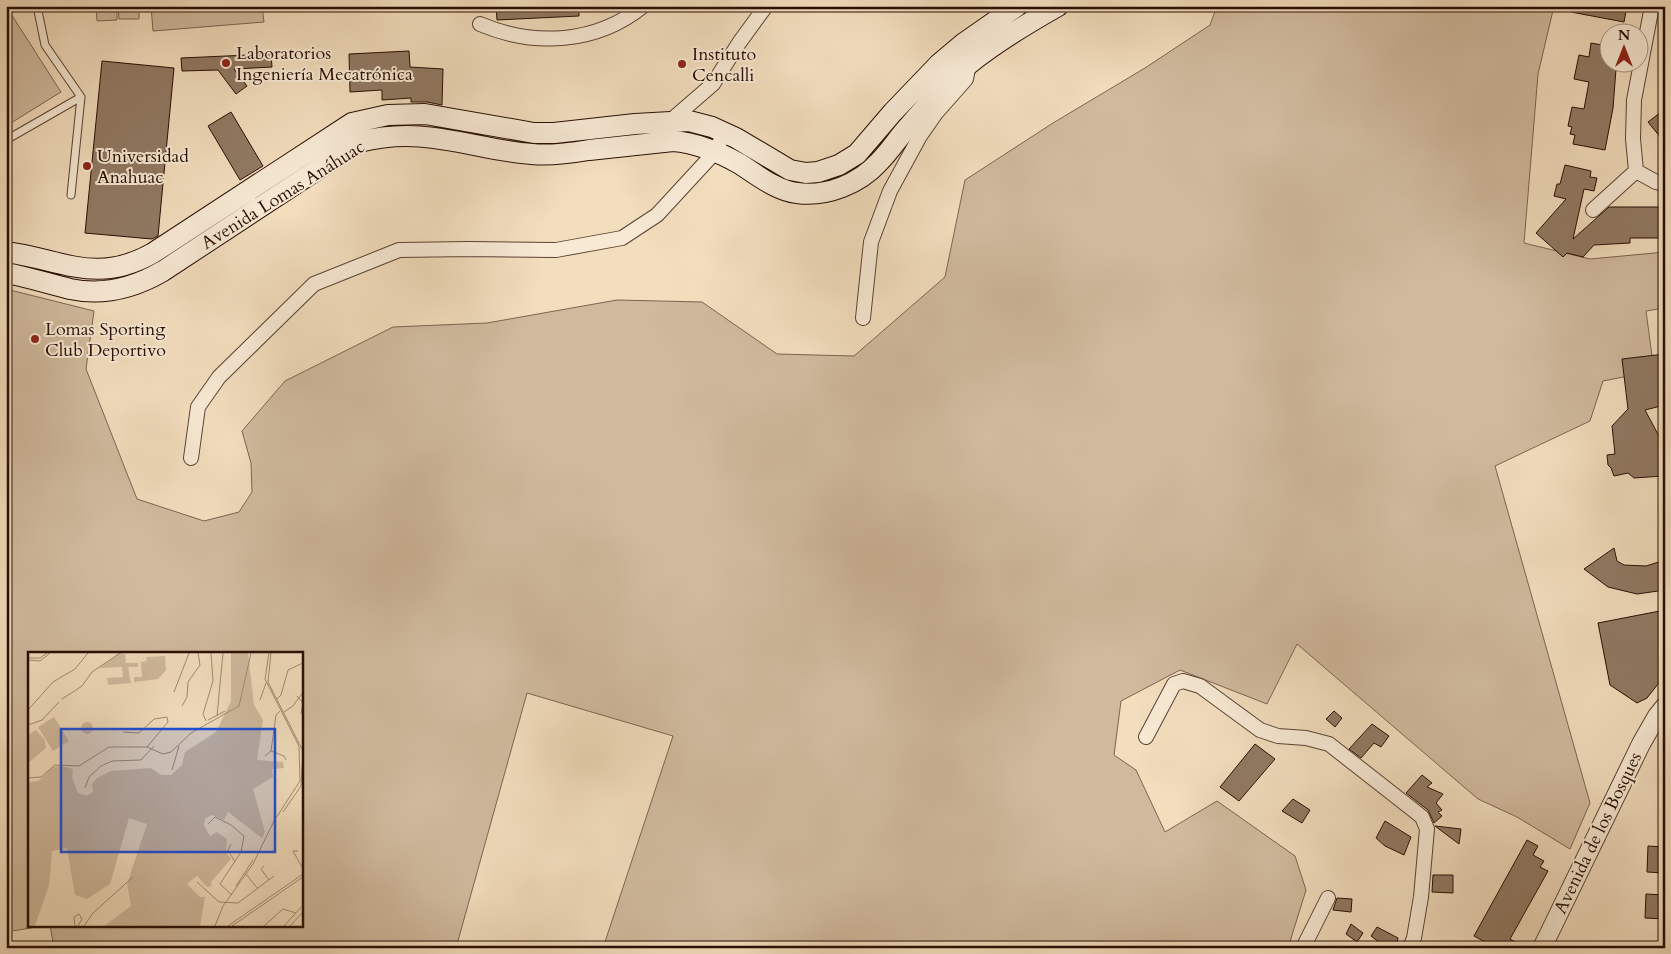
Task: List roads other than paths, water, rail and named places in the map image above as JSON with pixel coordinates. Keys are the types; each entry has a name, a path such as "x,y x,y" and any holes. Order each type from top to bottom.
{"main road":[{"name":"Avenida Lomas Anáhuac","path":"6,273 82,291 110,291 138,284 163,272 360,142 374,139 407,135 424,136 532,154 555,154 671,131 688,121 724,132 790,170 818,172 840,165 858,154 893,112 939,64 964,43 1017,6"},
{"name":"Avenida Lomas Anáhuac","path":"6,252 84,270 107,269 131,264 153,253 352,123 398,114 425,114 534,133 554,133 635,124 671,131 694,144 716,152 782,189 806,194 834,190 859,178 880,162 930,103 969,64 1058,6"}],"street":[{"path":"480,24 497,31 524,37 569,38 605,29 622,21 643,6"},
{"path":"671,131 713,84 743,36 766,6"},
{"path":"1636,171 1633,139 1634,100 1652,6"},
{"path":"863,318 870,242 890,191 920,136 936,113 966,79 969,64"},
{"path":"191,458 198,407 219,377 314,284 399,250 556,250 622,238 657,215 716,152 724,132"},
{"path":"1636,171 1656,182 1665,184"},
{"path":"1593,210 1636,171"},
{"path":"1146,737 1174,684 1183,681 1200,686 1260,730 1278,736 1306,738 1329,744 1412,809 1422,817 1427,829 1421,897 1414,938 1410,948"},
{"name":"Avenida de los Bosques","path":"1542,948 1641,744 1665,706"},
{"name":"Avenida de los Bosques","path":"1641,744 1665,726"},
{"path":"1308,948 1305,944 1328,898"}],"lane":[{"path":"37,6 45,45 82,97 71,195"},
{"path":"6,140 82,97"}],"place":[{"name":"Laboratorios Ingeniería Mecatrónica","path":"226,63"},
{"name":"Instituto Cencalli","path":"682,64"},
{"name":"Universidad Anahuac","path":"87,166"},
{"name":"Lomas Sporting Club Deportivo","path":"35,339"}]}
